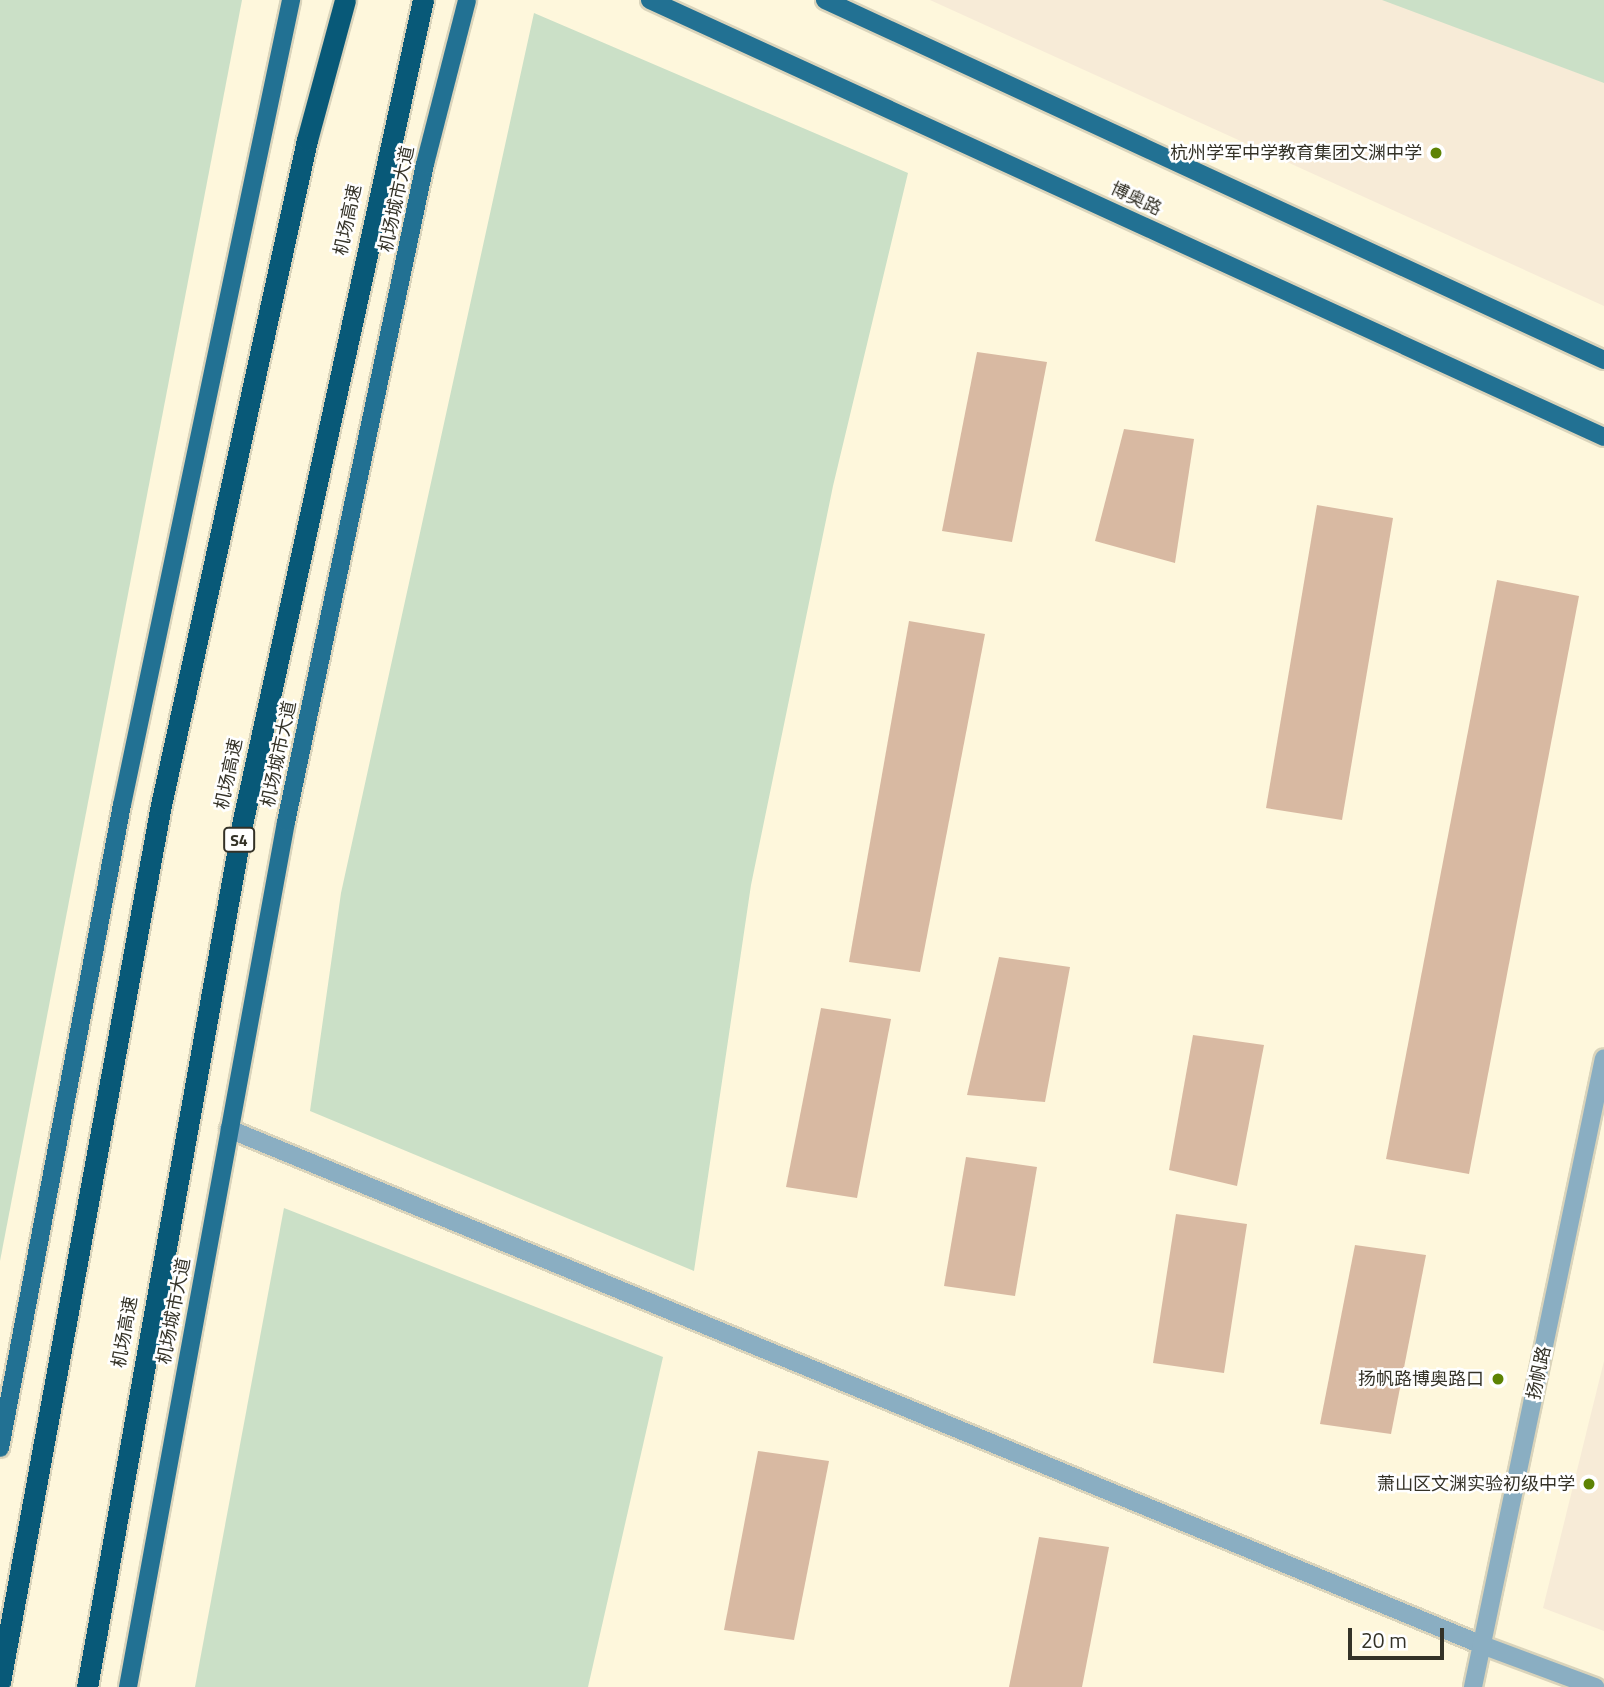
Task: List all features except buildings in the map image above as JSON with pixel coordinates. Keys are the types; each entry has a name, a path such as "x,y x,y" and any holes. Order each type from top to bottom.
{"highway":[{"path":"0,1682 161,805 307,140 345,0"},
{"name":"机场高速","path":"87,1687 243,820 423,0"}],"main road":[{"path":"0,1448 128,778 291,0"},
{"name":"机场城市大道","path":"128,1687 292,795 422,178 467,0"},
{"name":"博奥路","path":"650,0 1604,437"},
{"path":"825,0 1604,360"}],"street":[{"name":"扬帆路","path":"1474,1687 1604,1058"},
{"path":"229,1129 1482,1645 1595,1687"}],"shaded area":[{"name":"杭州学军中学教育集团文渊中学","path":"930,0 1604,0 1604,306"},
{"name":"萧山区文渊实验初级中学","path":"1604,1361 1604,1631 1543,1608"}],"green space":[{"path":"0,0 242,0 0,1261"},
{"path":"1382,0 1604,0 1604,83"},
{"path":"534,13 908,173 833,486 751,885 694,1271 310,1111 341,893"},
{"path":"284,1208 663,1357 588,1687 195,1687"}],"place":[{"name":"杭州学军中学教育集团文渊中学","path":"1436,153"},
{"name":"扬帆路博奥路口","path":"1498,1379"},
{"name":"萧山区文渊实验初级中学","path":"1589,1484"}]}
